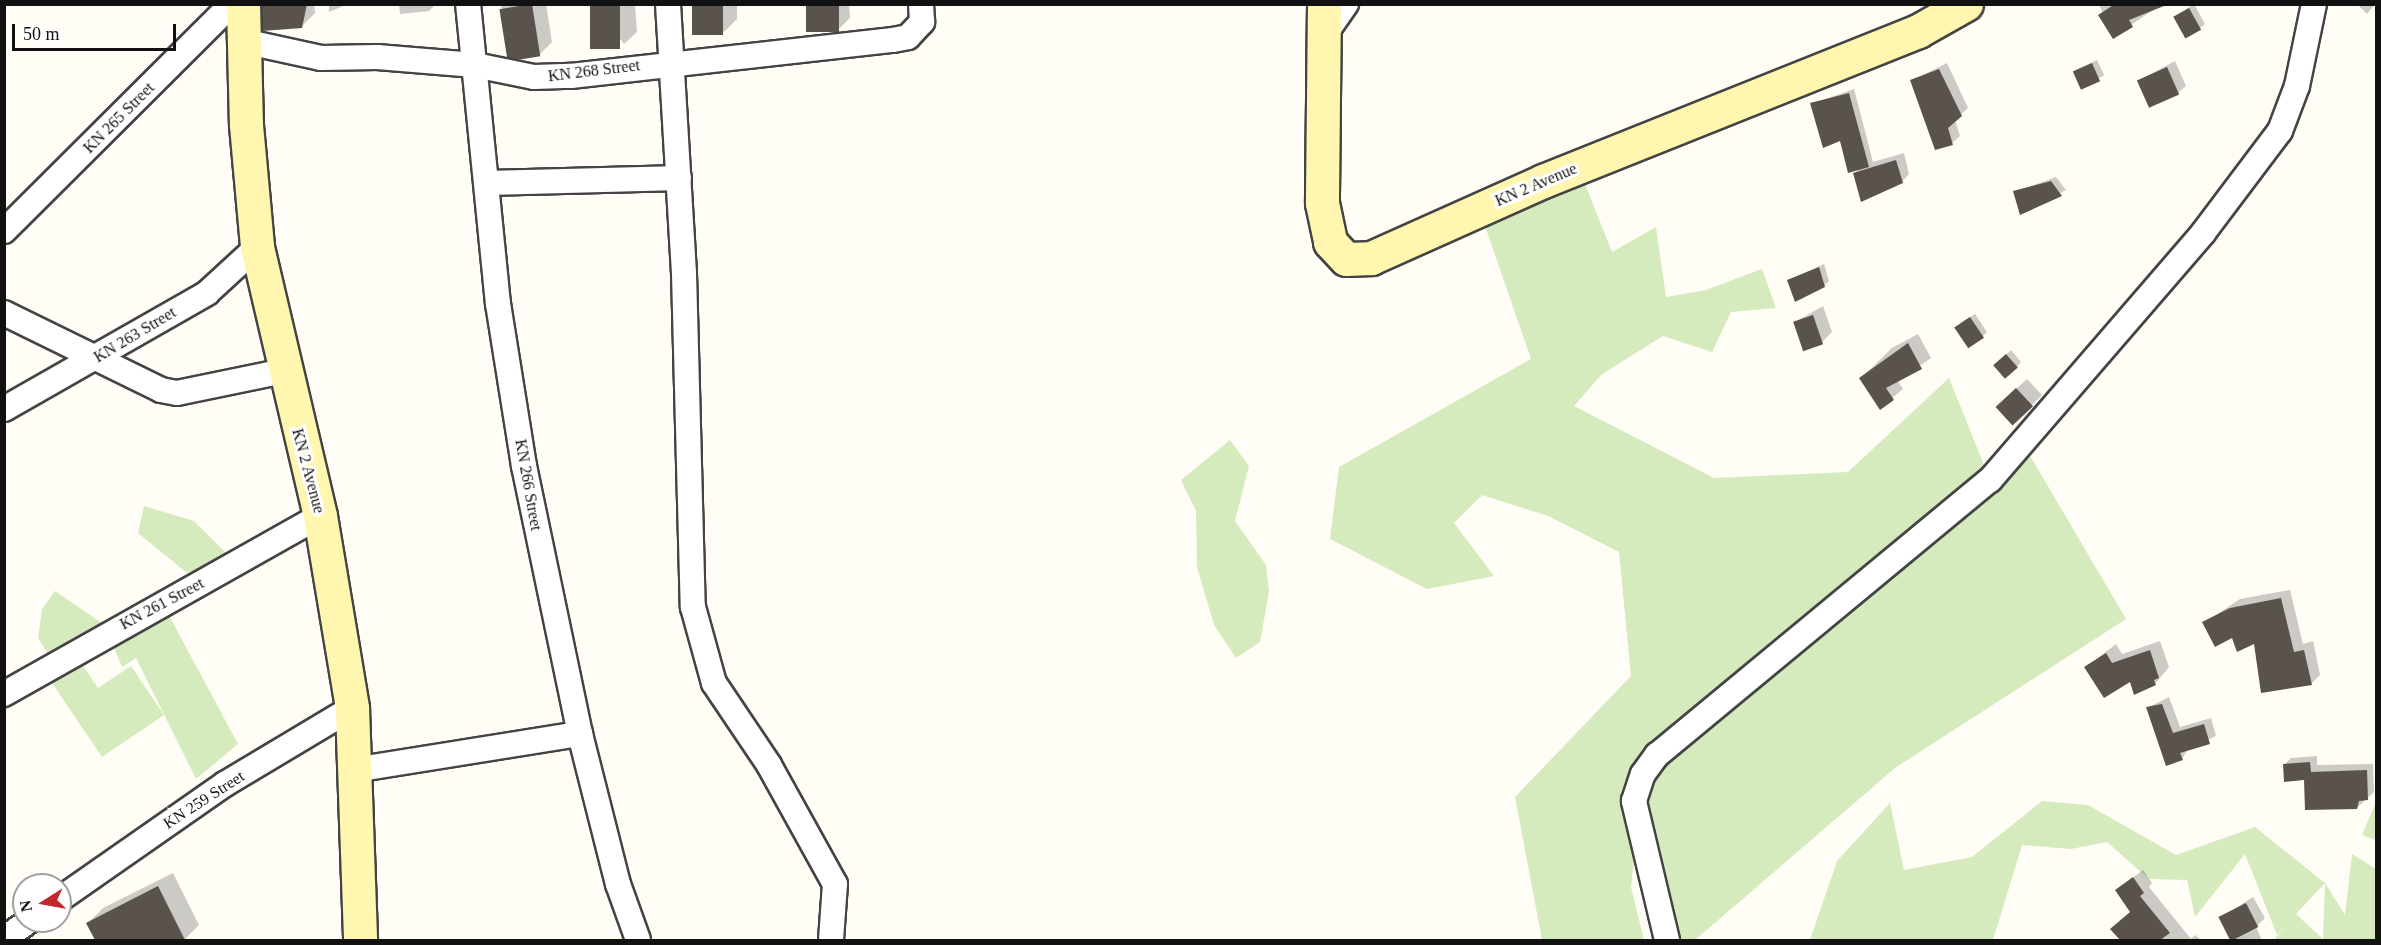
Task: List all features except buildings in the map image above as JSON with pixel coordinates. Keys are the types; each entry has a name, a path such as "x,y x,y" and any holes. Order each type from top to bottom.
{"main road":[{"name":"KN 2 Avenue","path":"243,4 243,41 257,247 284,371 320,516 352,708 360,940"},
{"name":"KN 2 Avenue","path":"1324,19 1322,203 1328,232 1346,259 1371,258 1543,181 1918,31 1966,4"}],"street":[{"name":"KN 265 Street","path":"4,231 232,4"},
{"name":"KN 266 Street","path":"468,4 489,183 498,304 524,466 580,734 618,884 638,940"},
{"path":"668,4 679,178 693,607 714,683 769,765 835,884 831,940"},
{"name":"KN 268 Street","path":"243,41 321,58 475,65 534,77 673,60 893,40 908,37 922,22 921,4"},
{"path":"1324,19 1346,4"},
{"path":"1667,940 1634,801 1643,774 1657,755 1996,472 2203,233 2280,131 2297,86 2314,4"},
{"path":"489,183 679,178"},
{"name":"KN 263 Street","path":"4,409 207,293 257,247"},
{"path":"4,313 94,358 177,393 284,371"},
{"name":"KN 261 Street","path":"4,694 320,516"},
{"name":"KN 259 Street","path":"72,891 225,784 352,708"},
{"path":"354,771 580,734"}],"green space":[{"path":"1585,184 1612,252 1656,227 1666,297 1706,290 1762,269 1776,308 1731,312 1712,352 1663,336 1602,374 1574,406 1714,478 1848,472 1949,378 1988,475 2022,442 2126,619 1895,768 1695,940 1667,940 1643,779 1631,887 1644,940 1542,940 1515,797 1631,676 1619,552 1548,516 1482,495 1454,523 1494,576 1427,589 1330,539 1339,467 1531,359 1485,226"},
{"path":"1230,440 1249,466 1235,521 1266,565 1269,592 1260,642 1236,658 1214,625 1197,567 1196,511 1181,480"},
{"path":"144,506 194,521 228,555 187,573 138,533"},
{"path":"55,591 103,624 48,654 38,638 42,609"},
{"path":"165,608 238,744 196,779 136,658 122,667 111,641"},
{"path":"79,660 98,688 131,666 164,715 102,757 50,680"},
{"path":"2042,801 2088,805 2176,855 2255,827 2325,883 2345,915 2352,854 2376,869 2376,940 2274,940 2287,924 2277,935 2245,854 2195,917 2187,880 2149,879 2107,842 2071,849 2022,845 1993,940 1810,940 1837,861 1890,803 1904,870 1972,857","holes":["2325,884 2323,939 2296,914"]},
{"path":"2376,802 2376,840 2362,835"}]}
